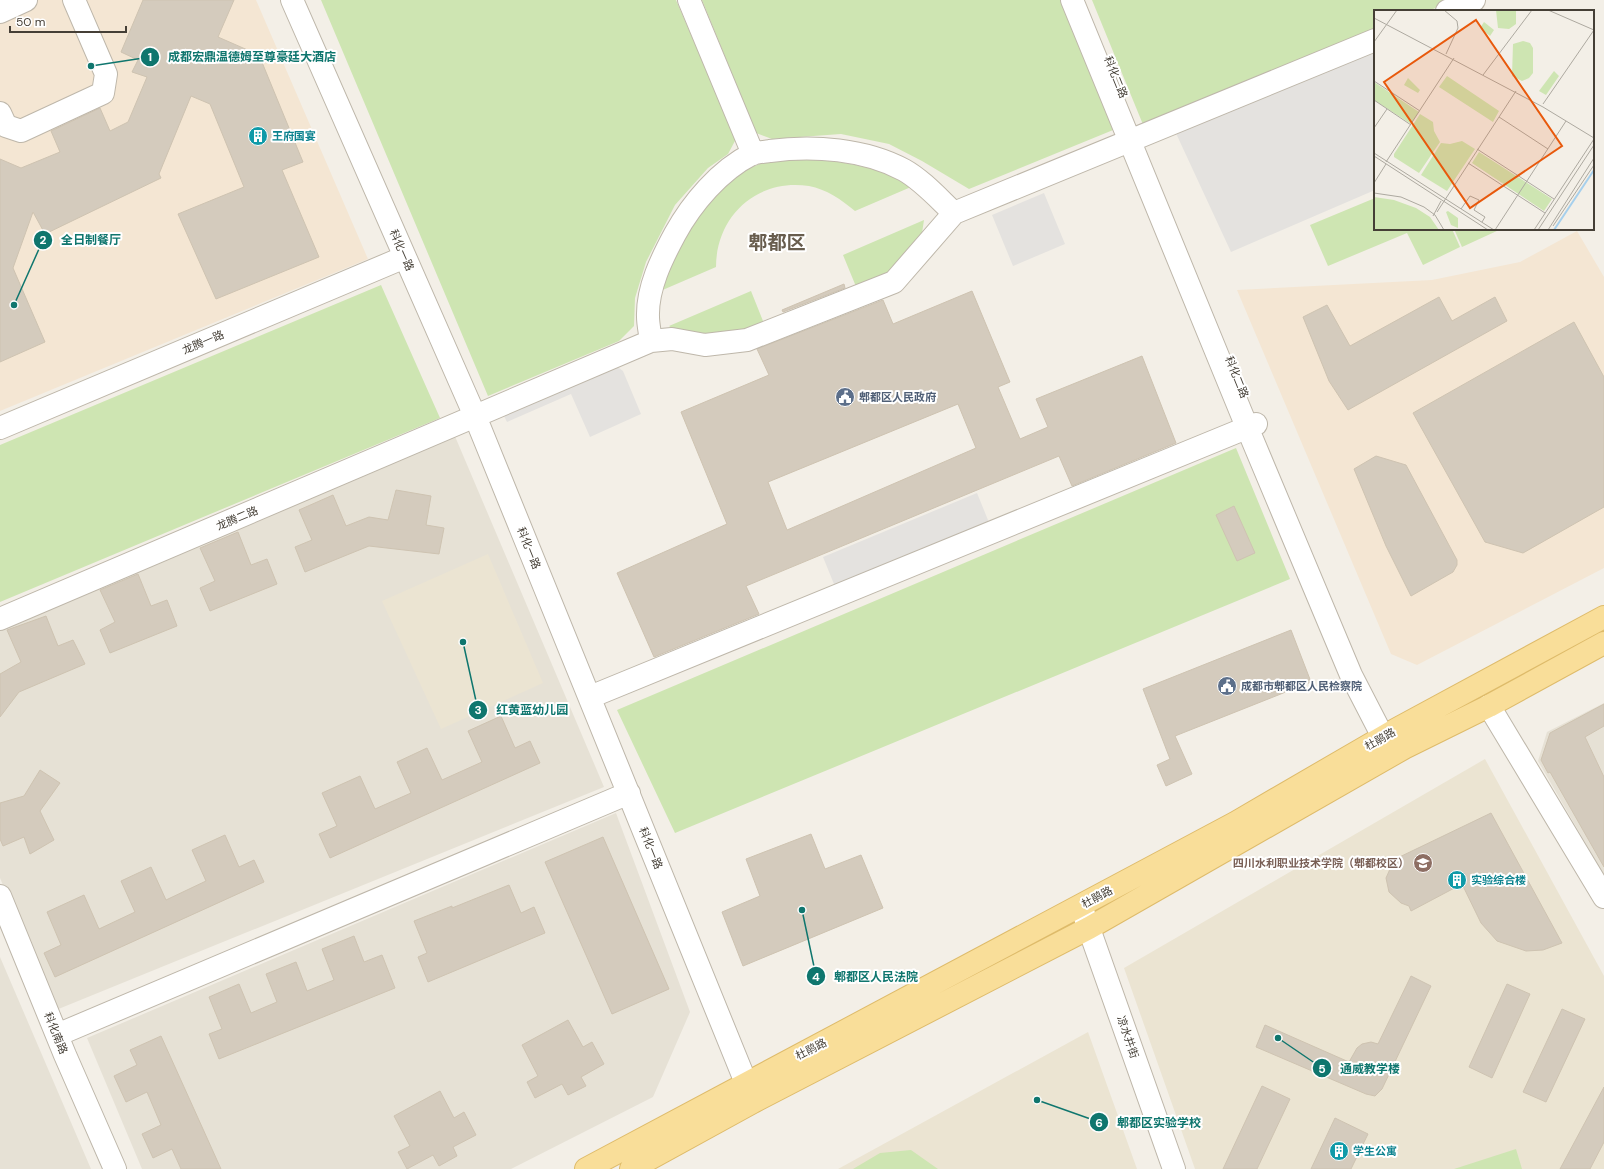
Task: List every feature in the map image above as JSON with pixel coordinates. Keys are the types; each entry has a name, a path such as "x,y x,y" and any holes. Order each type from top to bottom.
{"main road":[{"name":"杜鹃路","path":"631,1169 750,1092 1081,906 1394,738 1604,617"},
{"name":"杜鹃路","path":"586,1169 750,1092 1089,928 1394,738 1489,706 1604,643"}],"street":[{"path":"0,12 26,0"},
{"path":"0,113 6,126 21,132 103,93 106,74 74,0"},
{"name":"科化一路","path":"292,0 475,416 750,1092"},
{"path":"689,0 753,154"},
{"path":"1072,0 1135,138"},
{"name":"科化二路","path":"1085,0 1135,138 1252,426 1394,738"},
{"path":"1449,10 1474,0"},
{"path":"651,341 648,316 651,293 662,257 676,231 700,198 725,172 753,154 785,149 831,150 874,158 904,170 934,194 954,213 1374,40"},
{"name":"龙腾二路","path":"0,620 651,341 672,339 705,345 747,340 894,282 954,213"},
{"name":"龙腾一路","path":"0,428 405,257"},
{"path":"590,697 1252,426"},
{"path":"1489,706 1604,897"},
{"path":"57,1035 629,793"},
{"name":"科化南路","path":"0,896 57,1035 115,1169"},
{"name":"凉水井街","path":"1081,906 1174,1169"}],"shaded area":[{"path":"0,0 256,0 368,259 0,411"},
{"path":"1374,49 1374,190 1231,252 1174,129"},
{"path":"1044,193 1065,244 1013,266 992,215"},
{"path":"1577,231 1604,277 1604,568 1417,665 1391,654 1237,290 1432,280 1520,262"},
{"path":"610,366 619,368 623,371 641,414 590,437 571,394 507,422 502,412"},
{"path":"454,434 604,787 56,1010 0,878 0,625"},
{"path":"977,493 990,525 836,589 823,557"},
{"path":"488,554 543,683 441,729 382,601"},
{"path":"1604,703 1604,875 1538,761 1547,732"},
{"name":"四川水利职业技术学院（郫都校区）","path":"1485,759 1604,976 1604,1169 1195,1169 1124,968"},
{"path":"616,813 690,1012 653,1097 511,1169 142,1169 87,1038"},
{"path":"0,957 91,1169 0,1169"},
{"path":"1088,1032 1137,1169 838,1169"}],"green space":[{"path":"321,0 676,0 736,139 728,154 708,168 675,205 646,262 635,298 634,326 619,341 488,396"},
{"path":"702,0 1064,0 1118,128 969,189 922,161 889,144 841,134 772,139 756,133"},
{"path":"1092,0 1455,0 1430,10 1374,10 1374,33 1144,127"},
{"path":"794,159 840,162 869,168 897,179 911,187 855,211 834,196 815,187 790,185 773,188 757,195 743,204 732,217 723,232 718,249 716,267 658,292 671,254 717,190 741,172 766,161"},
{"path":"1374,198 1374,230 1452,230 1460,247 1423,265 1407,233 1328,266 1310,225"},
{"path":"924,220 922,233 896,268 857,289 843,255"},
{"path":"1454,230 1499,230 1462,247"},
{"path":"381,285 440,418 0,602 0,445"},
{"path":"751,291 765,326 742,336 680,334 669,326"},
{"path":"1236,448 1290,579 675,833 617,710"},
{"path":"1516,1149 1522,1169 1454,1169"},
{"path":"911,1150 938,1169 853,1169 880,1153"}],"building":[{"name":"王府国宴","path":"143,0 234,0 218,37 259,55 303,162 282,170 319,257 216,299 178,214 244,187 210,104 191,96 159,174 161,178 45,234 33,212 13,268 45,342 0,362 0,159 21,168 60,152 51,131 100,108 110,131 128,122 147,77 132,72 138,60 121,52"},
{"path":"844,284 845,288 783,312 782,310"},
{"path":"972,291 1010,382 998,387 1020,439 1048,427 1036,399 1142,356 1176,443 1072,486 1059,456 746,586 759,614 654,657 617,573 727,524 681,412 769,375 757,349 883,300 893,324","holes":["958,404 976,448 787,530 768,482"]},
{"path":"1439,297 1452,321 1495,297 1507,321 1348,410 1329,381 1303,317 1327,305 1350,346"},
{"path":"1574,322 1604,377 1604,507 1523,553 1485,542 1413,413"},
{"path":"1376,456 1406,465 1457,560 1457,565 1453,572 1411,596 1386,546 1354,469"},
{"path":"396,490 431,496 426,525 444,528 439,554 369,546 305,572 295,547 312,540 299,510 333,495 346,526 369,517 388,520"},
{"path":"1234,506 1255,553 1237,561 1216,515"},
{"path":"238,532 251,565 267,559 277,584 210,611 200,588 215,581 200,548"},
{"path":"138,574 151,606 167,600 177,626 110,653 100,630 115,622 100,590"},
{"path":"46,616 58,646 73,640 85,664 19,692 0,717 0,674 21,662 7,630"},
{"name":"成都市郫都区人民检察院","path":"1291,630 1311,682 1175,736 1192,774 1166,786 1157,765 1170,759 1143,689"},
{"path":"1604,704 1604,726 1585,737 1604,777 1604,867 1550,772 1548,773 1541,760 1550,733"},
{"path":"501,716 515,748 530,741 540,763 330,858 319,834 337,826 322,793 360,776 375,809 411,793 397,762 427,748 442,780 482,762 468,731"},
{"path":"40,770 60,783 40,811 54,840 30,854 24,837 3,846 0,839 0,803 24,796"},
{"name":"实验综合楼","path":"1491,813 1562,943 1543,950 1526,951 1497,941 1481,923 1462,884 1411,911 1409,906 1401,903 1389,892 1386,878 1390,869 1387,863"},
{"path":"811,834 825,869 861,855 883,908 743,966 722,912 760,896 746,859"},
{"path":"225,835 239,867 254,860 264,882 55,977 44,953 61,945 47,912 84,895 99,929 135,912 121,881 151,867 166,900 206,881 192,850"},
{"path":"603,837 669,989 612,1014 545,862"},
{"path":"509,885 521,913 534,907 545,933 428,982 418,957 427,953 414,921 452,906 452,908"},
{"path":"354,936 364,962 382,955 395,988 219,1059 209,1034 222,1029 209,997 239,984 251,1013 277,1002 266,974 296,962 307,991 334,980 322,949"},
{"path":"1411,976 1431,986 1382,1089 1375,1096 1366,1094 1256,1047 1265,1025 1349,1062 1357,1048 1362,1044 1371,1042 1378,1044"},
{"path":"1507,984 1530,994 1492,1078 1469,1067"},
{"path":"1562,1009 1585,1019 1546,1102 1523,1092"},
{"path":"568,1020 583,1047 592,1042 604,1064 581,1077 586,1086 568,1095 562,1084 535,1098 527,1082 538,1076 522,1045"},
{"path":"161,1036 221,1169 181,1169 172,1149 153,1158 142,1134 161,1125 147,1092 126,1102 114,1076 137,1065 130,1050"},
{"path":"1262,1086 1290,1099 1257,1169 1223,1169"},
{"path":"1604,1087 1604,1142 1590,1169 1560,1169"},
{"path":"440,1091 454,1118 464,1112 476,1135 453,1147 457,1156 439,1166 433,1155 407,1169 398,1152 410,1146 394,1116"},
{"name":"学生公寓","path":"1335,1118 1368,1134 1351,1169 1311,1169"}],"place":[{"name":"成都宏鼎温德姆至尊豪廷大酒店","path":"91,66"},
{"name":"王府国宴","path":"258,136"},
{"name":"全日制餐厅","path":"14,305"},
{"name":"郫都区人民政府","path":"845,397"},
{"name":"红黄蓝幼儿园","path":"463,642"},
{"name":"成都市郫都区人民检察院","path":"1227,686"},
{"name":"四川水利职业技术学院（郫都校区）","path":"1423,863"},
{"name":"实验综合楼","path":"1457,880"},
{"name":"郫都区人民法院","path":"802,910"},
{"name":"通威教学楼","path":"1278,1038"},
{"name":"郫都区实验学校","path":"1037,1100"},
{"name":"学生公寓","path":"1339,1151"}],"district":[{"name":"郫都区","path":"777,242"}]}
